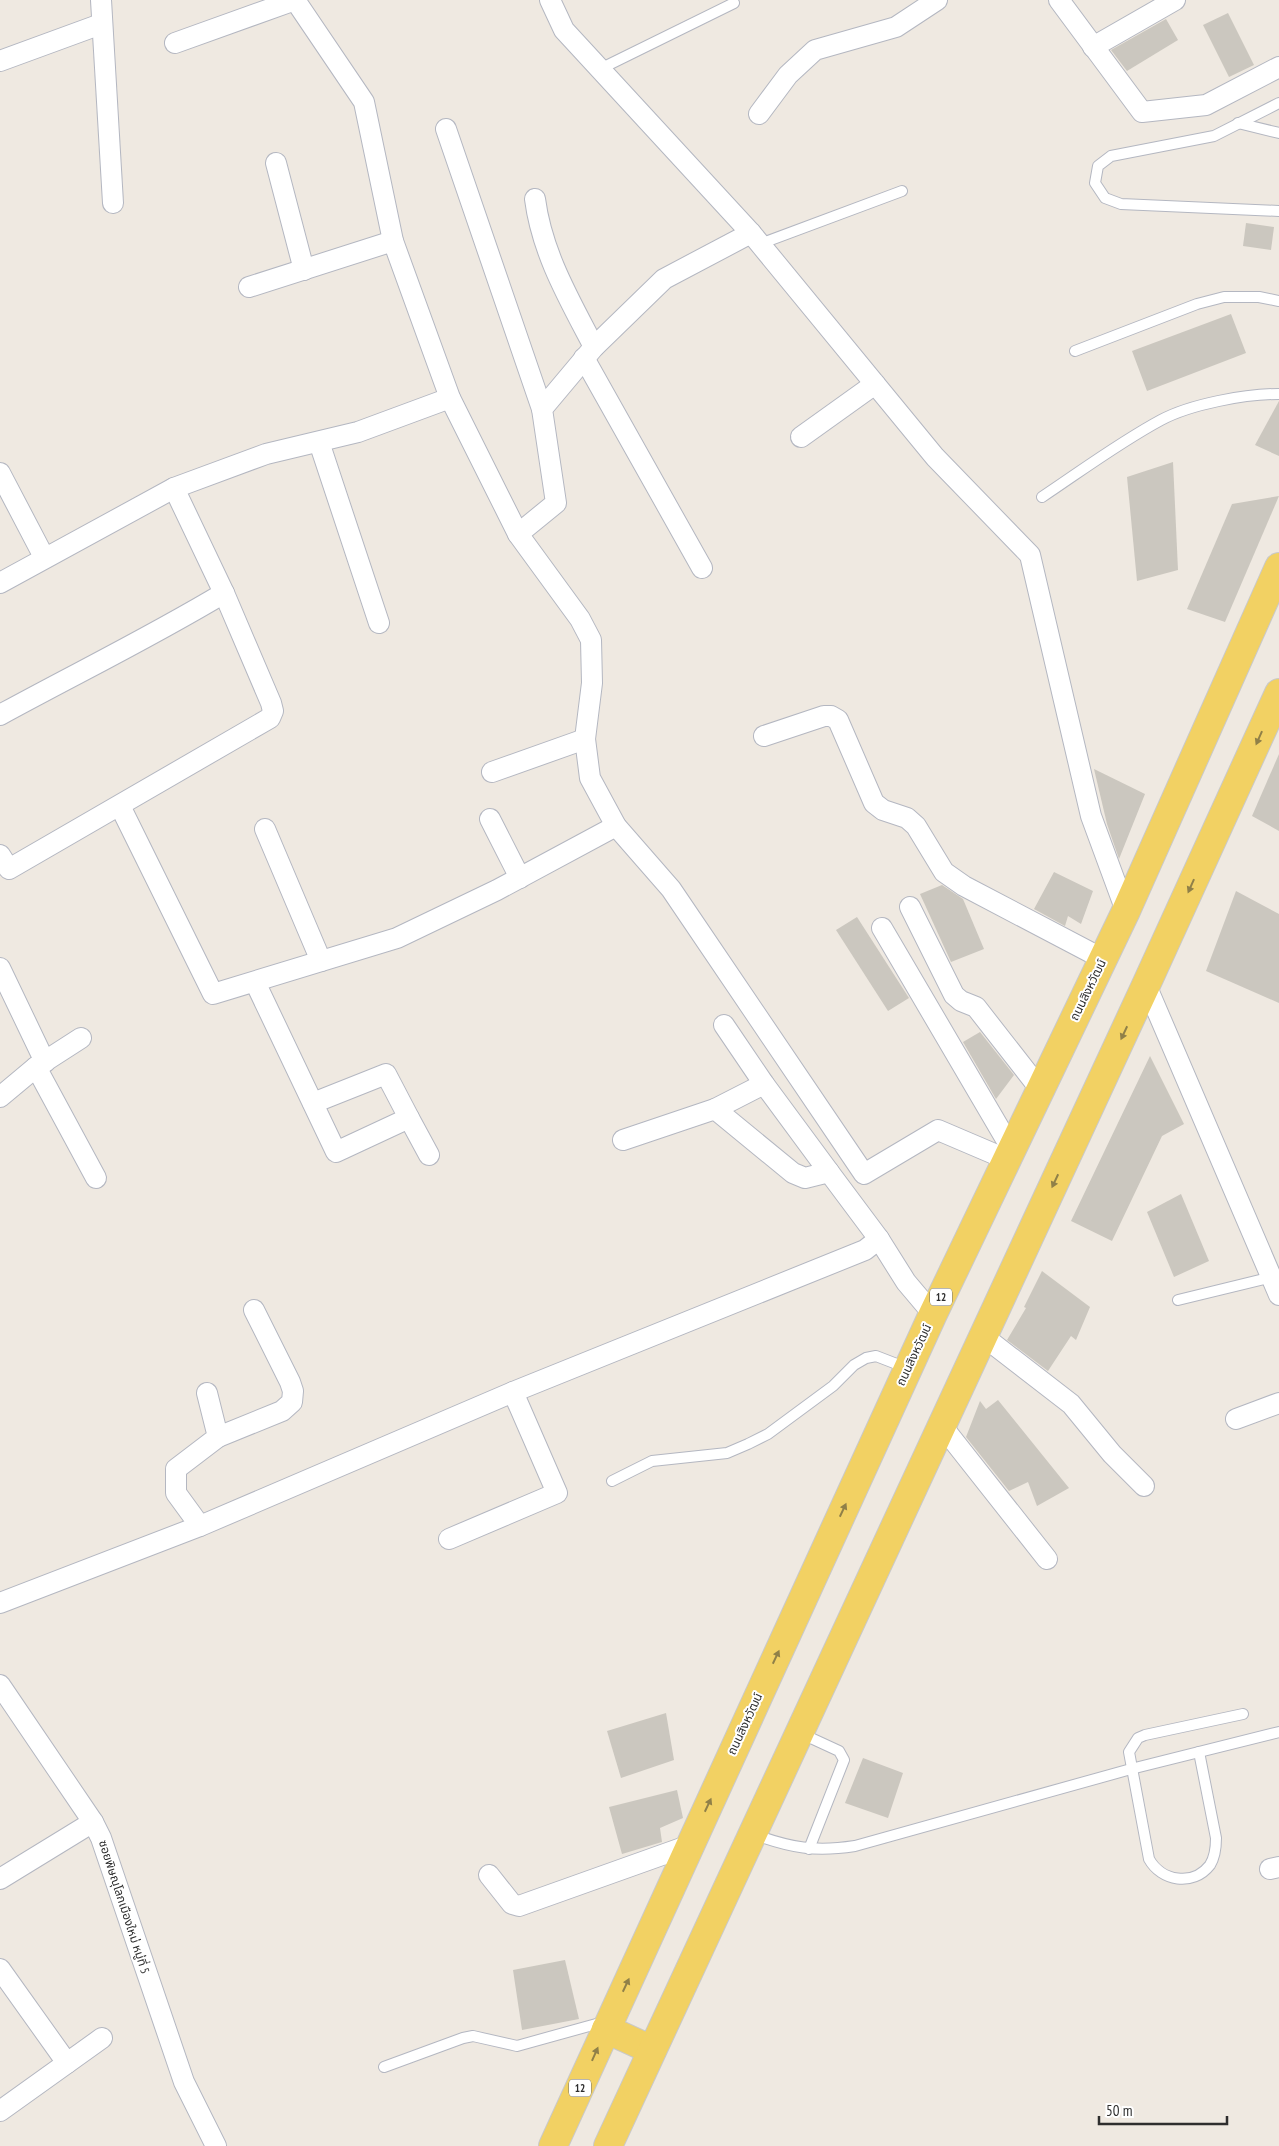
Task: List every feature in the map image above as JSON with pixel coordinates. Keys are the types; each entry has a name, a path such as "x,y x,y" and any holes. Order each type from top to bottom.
{"main road":[{"name":"ถนนสิงหวัฒน์","path":"553,2146 933,1314 1008,1153 1126,911 1279,567"},
{"path":"608,2146 1146,985 1279,693"},
{"path":"608,2025 652,2050"}],"street":[{"path":"101,0 113,203"},
{"path":"175,43 295,0 364,102 393,241 450,398 518,534 580,619 591,640 592,683 585,739 590,778 616,826 671,889 864,1174 938,1130 1008,1153"},
{"path":"550,0 564,30 755,239 935,457 1030,555 1032,571 1091,816 1126,911"},
{"path":"759,114 788,75 815,50 896,28 937,0"},
{"path":"1059,0 1142,112 1206,105 1279,67"},
{"path":"1093,47 1175,0"},
{"path":"0,61 101,24"},
{"path":"446,129 542,409 556,503 518,534"},
{"path":"276,163 304,270"},
{"path":"535,198 538,223 553,268 589,352 702,568"},
{"path":"542,409 589,352 664,279 755,239"},
{"path":"249,287 393,241"},
{"path":"801,438 875,384"},
{"path":"0,583 44,557 174,488 266,454 358,432 450,398"},
{"path":"319,442 379,623"},
{"path":"0,473 44,557"},
{"path":"0,855 9,870 270,718 273,712 271,703 224,593 174,488"},
{"path":"0,715 157,633 224,593"},
{"path":"764,736 824,716 832,716 838,720 874,803 883,810 908,818 916,826 944,872 975,894 1102,959"},
{"path":"492,772 585,739"},
{"path":"120,806 214,994 397,938 520,878 616,826"},
{"path":"490,819 520,878"},
{"path":"265,829 321,961"},
{"path":"910,906 954,995 976,1007 1040,1089"},
{"path":"882,928 1008,1153"},
{"path":"0,968 41,1064 96,1178"},
{"path":"255,982 336,1152 409,1118"},
{"path":"1146,985 1279,1295"},
{"path":"724,1025 764,1084 880,1239 906,1282 933,1314"},
{"path":"0,1097 41,1064 81,1038"},
{"path":"313,1104 386,1074 429,1155"},
{"path":"623,1140 715,1109 764,1084"},
{"path":"715,1109 792,1173 805,1178 829,1172"},
{"path":"0,1603 200,1526 513,1392 865,1250 880,1239"},
{"path":"200,1526 176,1492 176,1469 218,1436 282,1411 292,1402 293,1392 290,1382 254,1310"},
{"path":"983,1336 1071,1404 1112,1454 1144,1486"},
{"path":"449,1539 557,1493 513,1392"},
{"path":"207,1393 218,1436"},
{"path":"1236,1419 1279,1403"},
{"path":"942,1426 1047,1559"},
{"name":"ซอยพิษณุโลกเมืองใหม่ หมู่ที่ 5","path":"0,1685 93,1822 106,1852 184,2082 216,2146"},
{"path":"0,1879 93,1822"},
{"path":"489,1875 512,1904 519,1906 690,1845"},
{"path":"0,1969 67,2063"},
{"path":"0,2111 102,2038"}],"lane":[{"path":"600,69 734,3"},
{"path":"1279,103 1214,136 1111,156 1098,166 1095,183 1105,198 1121,204 1279,211"},
{"path":"1238,124 1279,133"},
{"path":"755,239 902,191"},
{"path":"1075,351 1197,304 1224,297 1259,297 1279,301"},
{"path":"1042,497 1162,419 1212,403 1256,394 1279,394"},
{"path":"1178,1300 1272,1277"},
{"path":"612,1481 652,1461 727,1454 748,1444 768,1434 833,1386 854,1365 866,1358 876,1356 908,1369"},
{"path":"1199,1752 1216,1838 1216,1847 1210,1864 1202,1873 1189,1878 1174,1879 1163,1875 1154,1868 1149,1859 1131,1769 1130,1752 1138,1738 1243,1714"},
{"path":"799,1732 840,1751 844,1760 810,1849"},
{"path":"752,1834 782,1844 810,1849 828,1850 855,1846 1131,1769 1279,1732"},
{"path":"384,2066 463,2038 481,2038 517,2046 608,2025"}],"building":[{"path":"1228,13 1254,65 1229,77 1203,25"},
{"path":"1166,19 1178,40 1127,71 1111,50"},
{"path":"1246,223 1274,227 1271,250 1243,246"},
{"path":"1231,314 1246,353 1147,391 1132,351"},
{"path":"1279,401 1279,456 1255,445"},
{"path":"1173,462 1178,570 1137,581 1127,477"},
{"path":"1279,496 1225,622 1187,609 1232,504"},
{"path":"1279,754 1279,831 1252,816"},
{"path":"1094,769 1145,794 1119,859 1107,824"},
{"path":"1054,872 1093,891 1081,924 1068,916 1065,926 1034,909"},
{"path":"942,885 963,899 984,949 951,962 920,894"},
{"path":"1236,891 1279,914 1279,1003 1206,971"},
{"path":"857,917 909,998 888,1011 836,930"},
{"path":"980,1032 1014,1075 996,1099 963,1042"},
{"path":"1150,1056 1184,1124 1162,1136 1112,1241 1071,1221"},
{"path":"1181,1194 1209,1261 1174,1277 1147,1212"},
{"path":"1042,1271 1090,1307 1076,1340 1071,1336 1048,1371 1007,1340 1026,1308 1024,1307"},
{"path":"998,1400 1069,1488 1037,1506 1028,1482 1009,1491 966,1437 980,1401 986,1409"},
{"path":"666,1713 674,1760 621,1778 607,1731"},
{"path":"863,1758 903,1773 888,1818 845,1803"},
{"path":"677,1790 683,1818 660,1828 662,1842 622,1854 609,1807"},
{"path":"565,1960 579,2019 522,2030 513,1970"}]}
